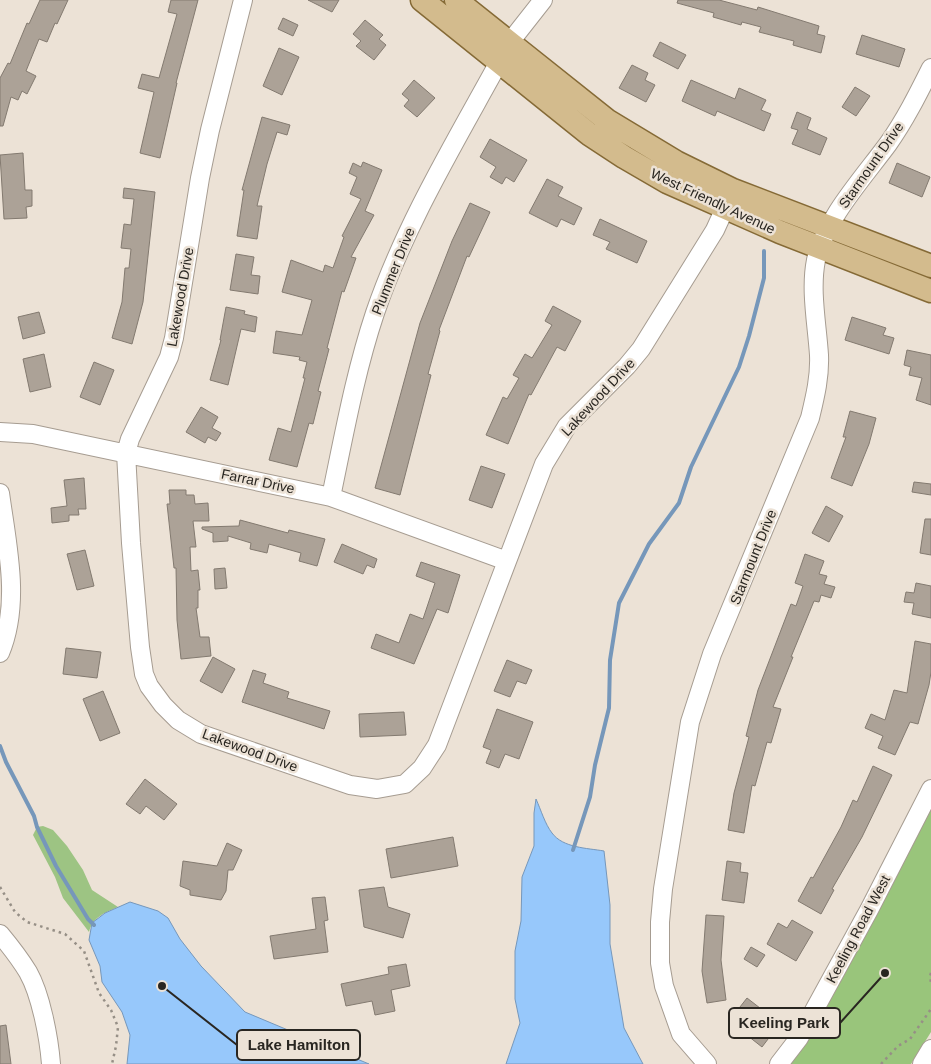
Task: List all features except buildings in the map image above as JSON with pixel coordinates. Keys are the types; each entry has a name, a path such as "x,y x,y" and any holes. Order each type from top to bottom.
{"main road":[{"name":"West Friendly Avenue","path":"422,0 589,134 667,182 820,248 931,291"},
{"name":"West Friendly Avenue","path":"456,0 608,121 676,162 734,190 931,266"}],"street":[{"name":"Lakewood Drive","path":"243,0 210,130 200,178 174,338 169,357 130,439 126,453 131,543 144,674 149,686 163,705 178,720 201,734 350,786 377,789 405,784 422,768 437,745 544,464 567,426 627,366 641,349 715,230 725,208"},
{"path":"510,42 542,0"},
{"name":"Plummer Drive","path":"331,497 355,385 375,313 406,237 499,62"},
{"name":"Starmount Drive","path":"707,1064 681,1034 664,986 660,963 660,922 663,889 690,722 712,654 810,418 816,396 819,357 814,281 816,261 828,226 889,142 914,102 931,68"},
{"name":"Farrar Drive","path":"0,432 33,434 331,497 507,561"},
{"path":"0,494 9,560 11,598 9,622 0,653"},
{"name":"Keeling Road West","path":"778,1064 804,1029 869,910 931,790"},
{"path":"0,934 29,974 50,1043 51,1064"},
{"path":"922,1064 931,1049"}],"path":[{"path":"0,887 15,912 27,922 65,934 84,951 99,993 118,1027 112,1064"},
{"path":"931,973 931,983"},
{"path":"881,1064 898,1046 910,1039 931,1009"}],"green space":[{"path":"931,797 931,1032 911,1064 783,1064"},
{"path":"43,826 53,830 67,846 83,870 92,890 118,907 96,919 89,932 63,898 55,877 33,835 37,827"}],"water":[{"path":"536,799 547,825 552,833 562,842 604,851 610,905 610,944 624,1028 643,1064 506,1064 520,1023 515,999 515,951 521,921 522,877 534,846"},
{"path":"130,902 158,911 168,918 180,939 201,966 245,1012 369,1064 127,1064 130,1035 122,1012 102,982 100,966 89,940 92,923 105,913"}],"waterway":[{"path":"573,850 590,797 595,765 609,708 610,660 619,603 649,544 679,503 691,467 739,367 764,278 764,251"},
{"path":"0,746 56,866 88,919 94,925"}],"place":[{"name":"Keeling Park","path":"885,973"},
{"name":"Lake Hamilton","path":"162,986"}]}
